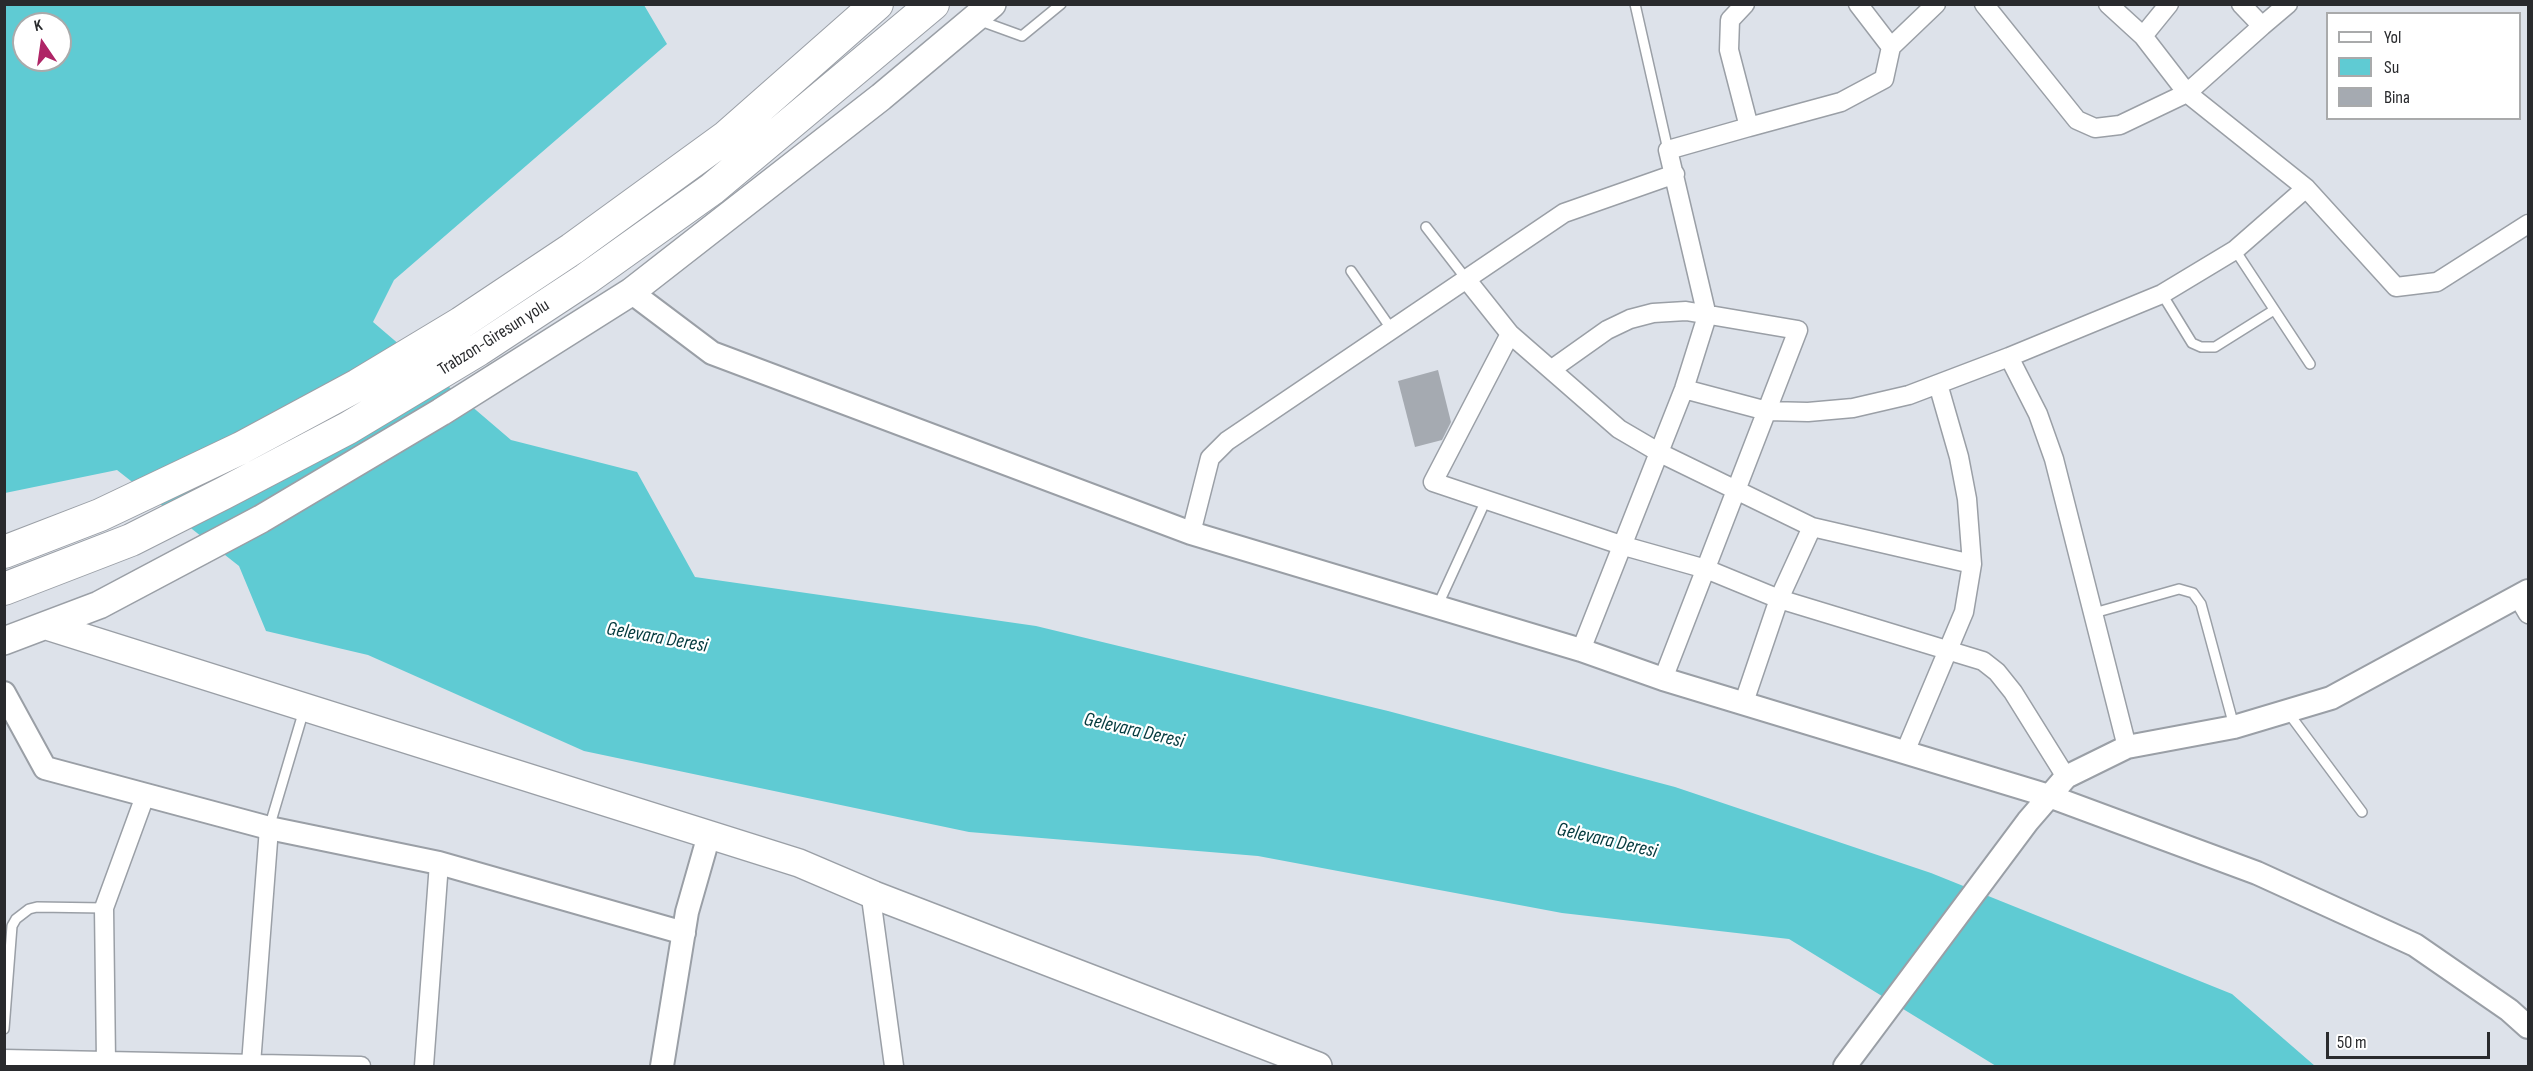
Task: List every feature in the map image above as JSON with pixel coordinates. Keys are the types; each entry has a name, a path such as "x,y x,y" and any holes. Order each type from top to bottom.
{"highway":[{"name":"Trabzon-Giresun yolu","path":"4,552 100,515 241,448 358,385 461,323 572,249 726,137 878,4"},
{"name":"Trabzon-Giresun yolu","path":"4,589 131,540 224,494 348,428 478,350 586,279 712,189 933,4"}],"main road":[{"path":"4,641 99,605 261,519 500,375 631,292 881,97 984,12"},
{"path":"47,626 799,863 874,895 1318,1066"}],"street":[{"path":"1745,4 1730,20 1729,50 1749,127"},
{"path":"1858,4 1891,47"},
{"path":"1581,650 1660,453 1684,389 1707,316 1668,150 1841,102 1884,79 1891,47 1936,4"},
{"path":"1984,4 2077,120 2094,128 2120,125 2187,93 2288,4"},
{"path":"2108,4 2143,36 2187,93 2306,188 2396,287 2437,282 2529,224"},
{"path":"2143,36 2169,4"},
{"path":"2241,4 2262,26"},
{"path":"1191,533 1210,459 1227,441 1564,213 1675,174"},
{"path":"1684,389 1767,411 1808,412 1853,408 1938,384 2162,294 2235,250 2306,188"},
{"path":"1467,280 1510,334 1619,429 1660,453 1812,527 1972,564"},
{"path":"631,292 712,353 1191,533 1581,650 1663,679 2049,796 2257,873 2415,945 2509,1010 2529,1027"},
{"path":"1552,369 1607,330 1630,319 1653,313 1686,311 1798,330 1663,679"},
{"path":"1510,334 1433,482 1624,546 1706,569 1779,599 1983,661 1997,672 2013,692 2066,777"},
{"path":"2009,357 2038,414 2054,459 2127,747"},
{"path":"1905,752 1964,612 1972,564 1967,500 1959,457 1938,384"},
{"path":"1744,702 1779,599 1812,527"},
{"path":"1845,1066 2028,821 2066,777 2127,747 2234,727 2331,698 2525,601"},
{"path":"4,693 45,768 269,828 439,863 684,933"},
{"path":"106,1061 104,908 145,796"},
{"path":"250,1064 269,828"},
{"path":"662,1066 684,933 709,835"},
{"path":"424,1066 439,863"},
{"path":"874,895 872,905 894,1066"},
{"path":"4,1059 361,1066"}],"lane":[{"path":"984,12 1022,36 1062,4"},
{"path":"1635,4 1668,150"},
{"path":"1426,226 1467,280"},
{"path":"2235,250 2310,364"},
{"path":"1351,271 1392,330"},
{"path":"2162,294 2192,343 2201,347 2215,346 2274,310"},
{"path":"1437,607 1486,500"},
{"path":"2094,613 2179,589 2193,593 2201,604 2234,727"},
{"path":"269,828 305,707"},
{"path":"2287,711 2362,812"},
{"path":"4,1029 12,926 16,919 29,909 37,907 104,908"}],"water":[{"name":"Gelevara Deresi","path":"5,5 644,5 667,44 394,280 373,322 511,440 637,472 695,577 1036,626 1388,711 1675,787 1931,873 2232,994 2315,1066 1996,1066 1789,939 1562,913 1258,856 969,832 584,751 368,655 266,631 239,566 117,470 5,493"}],"building":[{"path":"1438,370 1451,422 1442,440 1415,447 1398,381"}]}
